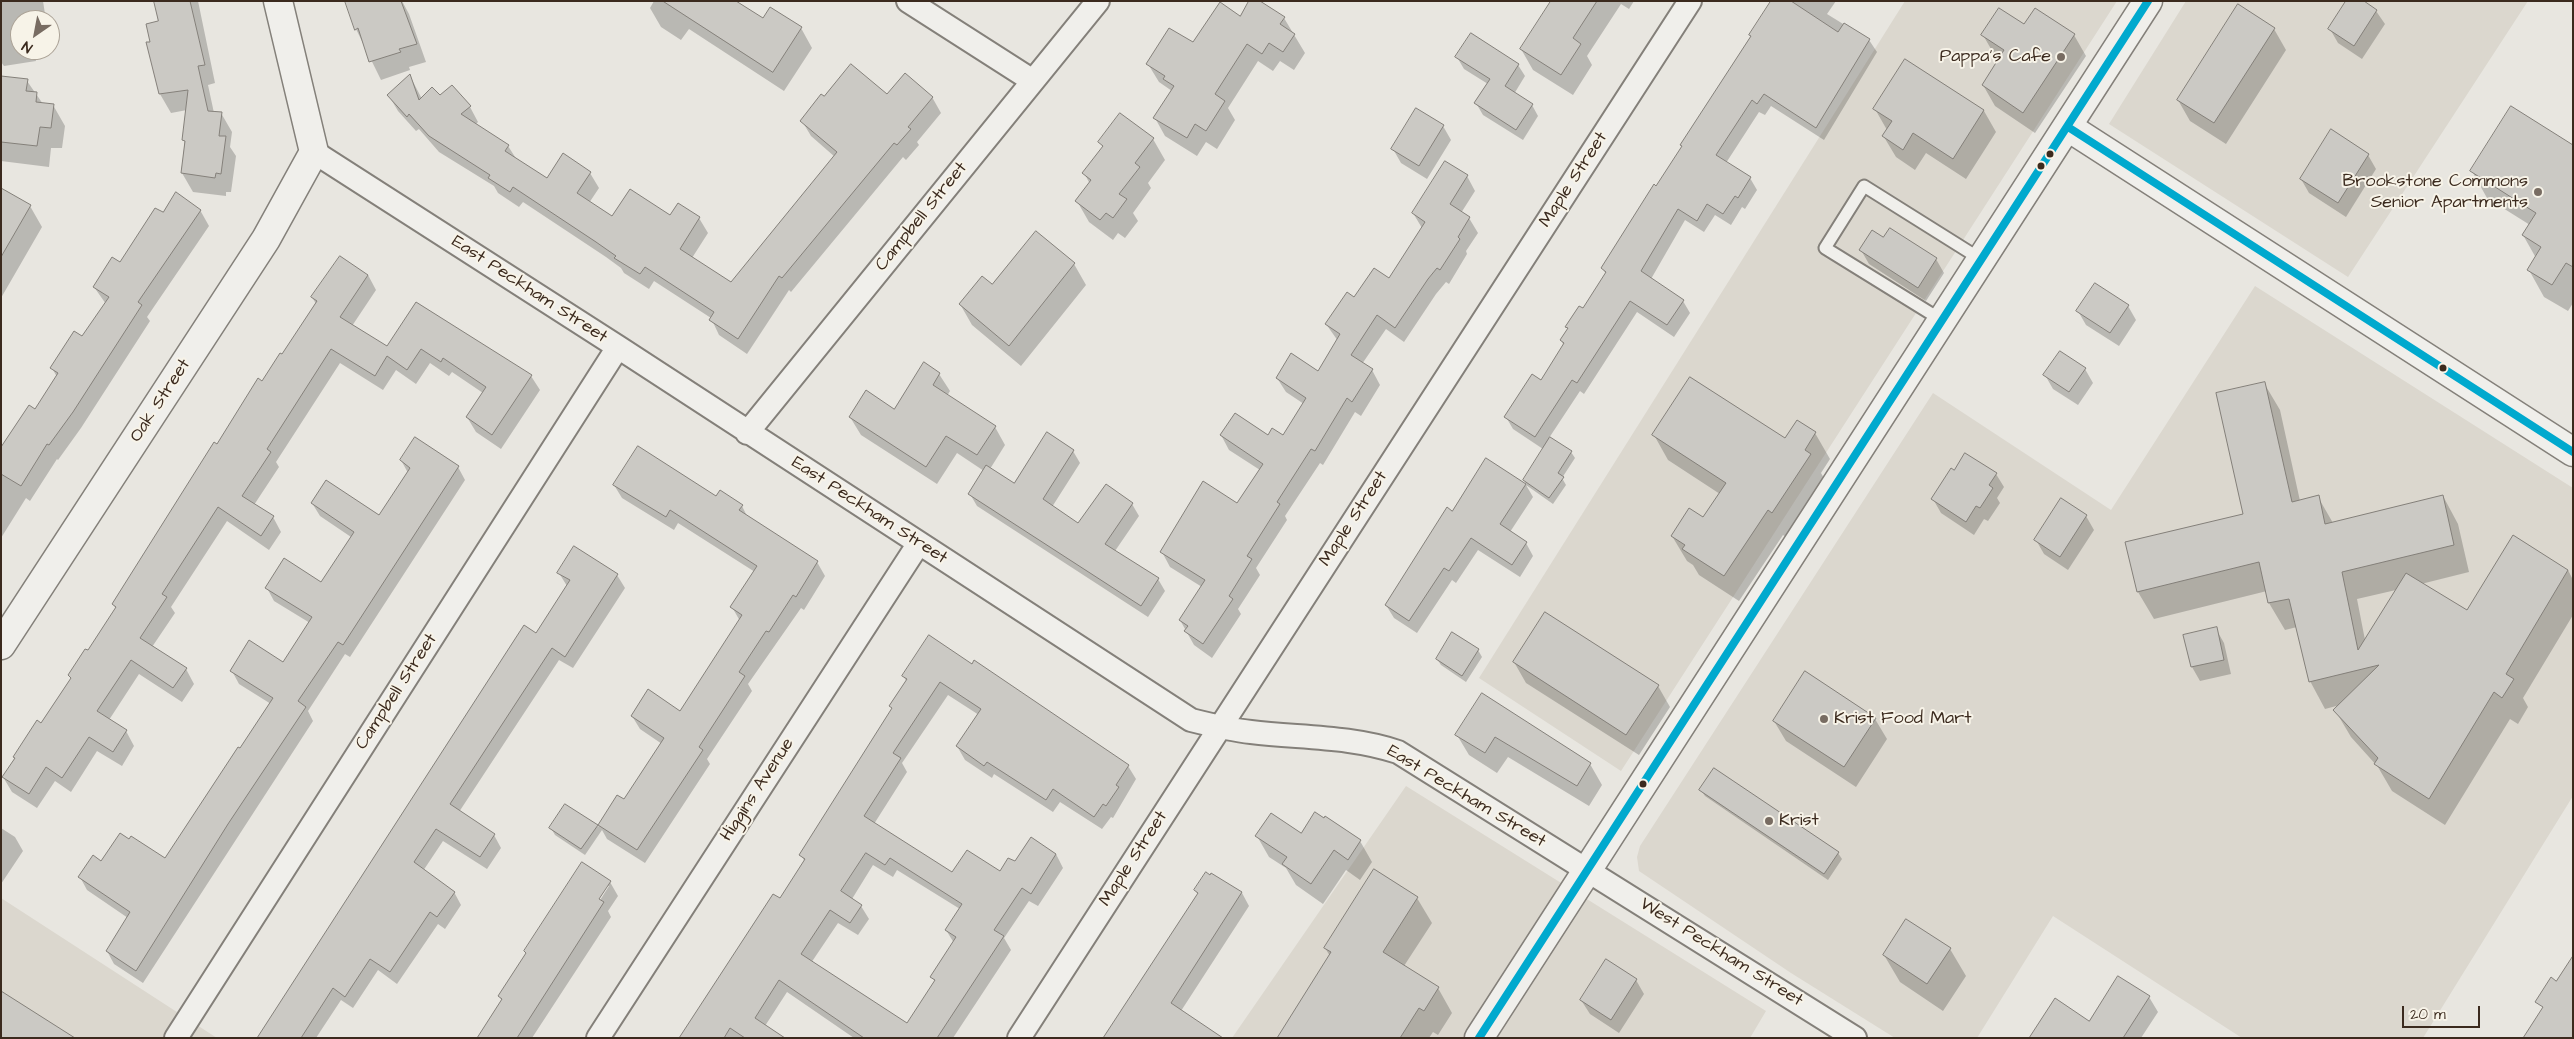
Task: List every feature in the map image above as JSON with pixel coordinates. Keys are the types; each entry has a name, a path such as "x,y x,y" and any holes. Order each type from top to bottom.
{"street":[{"path":"278,1 314,152"},
{"path":"908,1 1033,81"},
{"name":"Campbell Street","path":"747,433 1098,1"},
{"name":"Maple Street","path":"1019,1038 1690,1"},
{"path":"1479,1038 2148,1"},
{"path":"2068,127 2573,452"},
{"name":"East Peckham Street","path":"314,152 618,347 747,433 1191,720 1252,732 1373,743 1398,752 1587,869"},
{"name":"Oak Street","path":"1,645 266,239 314,152"},
{"name":"Campbell Street","path":"176,1038 618,347"},
{"name":"Higgins Avenue","path":"598,1038 919,543"},
{"name":"West Peckham Street","path":"1587,869 1855,1038"}],"lane":[{"path":"1943,321 1825,248 1864,186 1982,260"}],"shaded area":[{"path":"1905,1 2117,1 1621,771 1479,678"},
{"path":"2186,1 2528,1 2348,277 2109,124"},
{"path":"2255,286 2573,488 2573,796 2423,1038 2242,1038 2053,916 1977,1038 1895,1038 1791,973 1639,871 1637,857 1640,846 1933,393 2111,510"},
{"path":"1406,786 1766,1011 1750,1038 1232,1038"},
{"path":"1,898 217,1038 1,1038"}],"building":[{"path":"154,1 190,1 205,65 198,66 208,111 222,112 219,136 226,136 221,174 216,173 215,178 181,173 185,141 182,140 188,90 159,94 146,42 150,42 146,24 158,21"},
{"path":"345,1 401,1 417,44 399,49 401,52 369,62 358,28 355,30"},
{"path":"663,1 736,1 763,18 770,7 802,27 773,72"},
{"path":"1249,1 1260,1 1285,17 1280,24 1295,34 1283,52 1269,43 1262,54 1247,44 1215,94 1225,101 1206,131 1195,124 1187,138 1153,118 1174,86 1163,79 1165,76 1146,64 1169,28 1193,42 1220,2 1240,16"},
{"path":"1551,1 1597,1 1573,38 1581,44 1561,75 1520,49"},
{"path":"1771,1 1791,1 1838,32 1844,23 1870,39 1816,128 1764,94 1757,104 1752,100 1716,155 1751,177 1738,198 1735,196 1723,214 1707,204 1697,221 1678,209 1641,271 1684,300 1667,325 1630,301 1577,383 1572,380 1535,437 1504,417 1532,374 1541,380 1564,343 1560,340 1568,328 1565,327 1579,306 1583,308 1606,272 1601,268 1654,184 1656,186 1682,146 1680,145 1751,36 1749,35"},
{"path":"2346,1 2364,1 2377,10 2354,46 2328,29"},
{"path":"2238,4 2275,28 2214,123 2177,100"},
{"path":"1999,8 2024,24 2035,8 2075,34 2023,113 1982,85 2004,50 1981,35"},
{"path":"1471,33 1519,64 1505,86 1533,104 1516,130 1474,103 1490,79 1455,57"},
{"path":"1905,59 1984,110 1953,159 1913,133 1903,150 1882,136 1892,121 1873,109"},
{"path":"851,64 887,94 905,73 933,97 908,127 911,129 897,145 894,143 782,278 779,276 738,339 709,320 714,312 645,267 640,274 614,258 616,256 596,242 513,187 510,192 488,178 490,175 429,136 409,114 407,117 387,95 410,74 419,100 432,87 440,95 452,85 471,106 461,114 509,145 505,151 547,178 563,153 591,172 577,193 612,216 630,189 670,215 678,203 700,217 680,249 731,282 837,152 800,121 821,94 824,96"},
{"path":"1,76 28,79 26,91 37,92 36,102 54,104 51,128 40,127 37,146 1,142"},
{"name":"Brookstone Commons Senior Apartments","path":"2511,106 2573,145 2573,267 2566,263 2552,285 2527,270 2541,247 2522,235 2536,213 2470,171"},
{"path":"1416,108 1444,125 1419,166 1391,149"},
{"path":"1120,113 1154,138 1135,163 1140,167 1119,194 1127,199 1113,218 1106,213 1100,220 1075,201 1091,180 1082,173 1103,146 1098,142"},
{"path":"2331,129 2369,154 2338,203 2300,179"},
{"path":"1445,161 1468,175 1450,204 1470,217 1458,237 1460,239 1440,270 1437,268 1428,279 1395,328 1377,315 1351,355 1373,369 1352,402 1347,398 1315,451 1311,449 1277,502 1280,504 1247,556 1252,559 1229,596 1233,599 1203,644 1184,631 1188,626 1179,620 1205,580 1160,552 1203,481 1237,503 1263,464 1220,435 1235,413 1268,435 1272,428 1283,435 1306,398 1276,378 1291,353 1318,371 1340,334 1325,324 1347,292 1354,297 1374,268 1389,278 1425,222 1412,213"},
{"path":"1,188 31,205 1,257"},
{"path":"176,192 201,210 138,302 142,305 73,412 49,445 47,444 21,486 1,474 1,447 29,405 35,409 58,373 50,368 74,331 82,336 109,297 93,287 112,257 120,262 155,208 163,212"},
{"path":"1890,228 1937,258 1918,288 1859,250 1872,230 1883,237"},
{"path":"1036,231 1075,263 1009,346 959,304 982,276 992,284"},
{"path":"340,256 368,275 340,317 387,346 416,302 532,375 492,435 466,417 486,387 443,358 441,362 421,349 407,370 387,356 375,376 331,349 267,449 271,452 242,496 274,516 261,536 218,507 162,594 167,597 140,638 187,668 173,688 131,660 97,711 127,730 113,752 89,737 62,778 46,767 29,794 2,777 15,758 13,757 37,720 41,723 71,678 68,675 85,649 88,650 116,607 112,604 214,442 217,444 258,378 262,381 280,353 282,354 317,301 311,297"},
{"path":"2095,283 2129,305 2110,333 2076,311"},
{"path":"2060,351 2086,368 2069,392 2043,375"},
{"path":"924,362 940,373 933,385 996,426 977,455 946,436 926,467 849,417 866,390 894,409"},
{"path":"1690,377 1785,438 1797,420 1816,432 1805,450 1811,454 1772,513 1768,510 1724,576 1682,549 1685,545 1671,536 1689,508 1703,517 1726,483 1652,435"},
{"path":"2265,382 2292,502 2319,495 2325,524 2443,495 2454,545 2342,572 2358,650 2406,573 2467,610 2513,535 2568,570 2506,674 2514,679 2502,698 2494,692 2429,799 2374,764 2378,758 2333,710 2379,665 2309,682 2289,599 2268,603 2259,562 2137,592 2125,542 2243,514 2216,393"},
{"path":"1047,432 1074,450 1043,499 1078,523 1106,484 1133,503 1105,544 1159,578 1141,606 968,494 986,465 1014,483"},
{"path":"415,437 459,466 343,645 338,642 298,701 306,707 228,824 136,971 106,951 130,912 78,877 93,855 101,861 120,833 129,839 131,836 165,858 238,747 240,748 273,698 230,671 249,640 283,662 312,617 265,588 284,558 321,582 354,532 311,503 326,480 379,515 410,468 400,460"},
{"path":"1550,437 1572,451 1558,473 1564,477 1549,498 1523,480"},
{"path":"638,446 716,496 720,490 743,505 739,510 818,561 796,597 793,595 769,632 766,631 739,672 745,676 699,747 703,750 637,850 598,825 617,795 624,799 664,738 631,716 648,689 680,711 742,615 730,607 757,566 670,510 666,517 613,485"},
{"path":"1965,453 1997,473 1989,485 1993,488 1980,508 1976,506 1966,522 1931,499 1951,468 1954,470"},
{"path":"1486,458 1526,484 1500,524 1527,542 1512,565 1471,538 1449,571 1444,568 1409,621 1385,605 1447,507 1452,511"},
{"path":"2061,498 2087,515 2060,557 2034,540"},
{"path":"574,546 618,574 565,657 552,648 450,804 495,834 480,857 436,829 414,862 455,892 437,917 430,912 390,972 370,959 345,997 333,988 301,1038 257,1038 524,625 536,633 570,580 557,573"},
{"path":"1545,612 1659,685 1626,735 1513,662"},
{"path":"2217,627 2224,660 2191,667 2183,635"},
{"path":"1452,632 1479,649 1462,676 1436,659"},
{"path":"929,635 972,664 974,660 1129,765 1116,785 1119,787 1106,806 1103,804 1094,817 1053,789 1046,800 987,762 984,766 956,746 981,709 940,682 893,753 901,758 864,816 952,872 967,850 1000,871 1008,858 1015,861 1031,837 1056,854 1031,894 1022,888 994,930 1004,936 937,1038 864,1038 779,980 755,1018 785,1038 745,1038 730,1028 724,1038 679,1038 773,894 780,898 805,859 799,855 892,708 889,706 907,679 902,676","holes":["866,853 885,865 890,858 962,904 945,930 956,937 930,977 935,980 907,1023 801,954 830,910 850,923 862,905 841,891"]},
{"name":"Krist Food Mart","path":"1805,671 1876,718 1844,767 1773,721"},
{"path":"1482,693 1591,763 1577,786 1495,737 1485,753 1455,735"},
{"name":"Krist","path":"1714,768 1839,852 1824,874 1699,790"},
{"path":"565,804 598,825 581,849 549,828"},
{"path":"1315,812 1324,818 1325,816 1361,840 1348,860 1334,850 1311,884 1282,864 1287,857 1255,836 1271,813 1301,833"},
{"path":"582,862 611,881 599,899 604,902 517,1038 477,1038 502,999 498,996 526,953 524,951"},
{"path":"1374,869 1418,897 1383,952 1439,987 1424,1011 1419,1008 1400,1038 1277,1038 1331,952 1324,948"},
{"path":"1206,872 1210,875 1211,873 1242,892 1171,1003 1223,1038 1103,1038 1198,893 1194,890"},
{"path":"1906,919 1951,948 1927,984 1883,955"},
{"path":"2573,956 2573,1038 2523,1038 2543,1007 2535,1002 2551,977 2556,981"},
{"path":"1606,959 1637,979 1611,1020 1580,1000"},
{"path":"2118,976 2150,996 2123,1038 2029,1038 2055,998 2089,1021"},
{"path":"1,991 75,1038 1,1038"}],"transit line":[{"path":"1479,1038 2148,1"},
{"path":"2068,127 2573,452"}],"place":[{"name":"Pappa's Cafe","path":"2061,57"},
{"name":"Brookstone Commons Senior Apartments","path":"2538,192"},
{"name":"Krist Food Mart","path":"1824,719"},
{"name":"Krist","path":"1769,821"}]}
